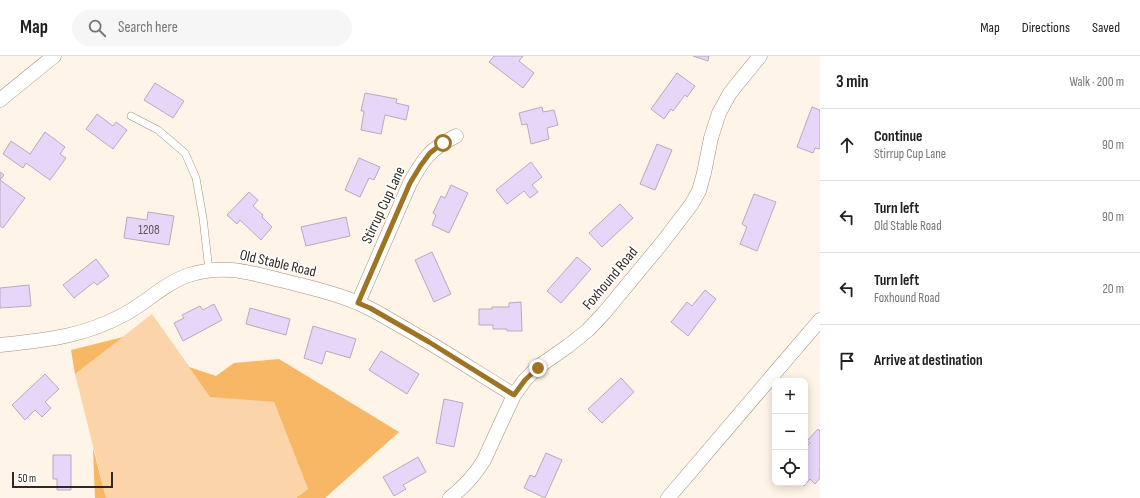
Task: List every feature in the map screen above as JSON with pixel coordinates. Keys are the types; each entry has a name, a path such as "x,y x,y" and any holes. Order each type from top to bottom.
{"street":[{"path":"0,100 54,56"},
{"name":"Foxhound Road","path":"450,498 458,492 479,469 514,395 525,380 592,326 657,249 691,205 699,191 711,138 719,113 730,93 760,56"},
{"name":"Stirrup Cup Lane","path":"358,303 410,183 430,153 443,143 456,136"},
{"name":"Old Stable Road","path":"0,345 57,338 82,333 104,325 126,314 171,282 189,275 210,270 227,269 247,272 332,293 370,308 429,342 514,395"},
{"path":"668,498 820,320"}],"lane":[{"path":"131,116 158,130 185,154 196,178 210,270"}],"shaded area":[{"path":"152,314 210,396 274,402 308,489 296,498 106,498 75,374"},
{"path":"123,337 75,374 71,350"},
{"path":"279,359 399,432 325,498 296,498 308,489 274,402 210,397 189,367 216,376 234,363"},
{"path":"93,448 106,498 95,498"}],"building":[{"path":"494,56 523,56 519,61 534,73 523,88 489,62"},
{"path":"693,56 709,56 708,61"},
{"path":"677,73 695,86 687,97 685,95 673,111 671,109 664,119 651,109"},
{"path":"155,83 184,101 173,118 144,100"},
{"path":"365,93 397,99 396,103 409,106 406,120 385,115 381,134 361,130 364,111 361,111"},
{"path":"542,107 543,112 554,110 558,125 547,128 549,139 531,144 527,124 522,125 519,113"},
{"path":"812,107 820,110 820,149 815,148 813,153 797,147"},
{"path":"97,114 113,126 116,122 127,130 113,149 86,129"},
{"path":"45,132 65,147 60,154 66,158 50,180 26,163 23,168 3,154 11,141 30,154"},
{"path":"657,144 672,150 655,190 640,184"},
{"path":"359,158 380,167 374,180 369,178 360,197 345,190"},
{"path":"531,162 542,177 532,185 538,192 530,198 524,191 507,204 496,190"},
{"path":"0,172 4,175 0,180"},
{"path":"0,180 25,198 3,228 0,226"},
{"path":"451,185 468,193 449,233 432,225 436,215 433,213 441,196 445,198"},
{"path":"249,192 258,200 253,206 263,215 262,217 272,227 261,240 240,220 237,224 227,215"},
{"path":"754,194 776,202 757,251 740,244 747,227 742,224"},
{"path":"620,204 633,218 602,247 589,233"},
{"path":"148,212 174,216 169,245 124,238 127,217 147,220"},
{"path":"346,217 350,236 306,246 301,227"},
{"path":"432,252 451,294 434,302 415,260"},
{"path":"577,257 591,269 561,303 547,291"},
{"path":"96,259 109,276 97,285 94,282 74,298 63,285"},
{"path":"29,285 31,306 0,308 0,288"},
{"path":"705,290 716,299 688,336 671,322 687,302 692,306"},
{"path":"521,302 522,331 507,331 507,329 493,329 493,325 479,325 479,309 509,307 509,303"},
{"path":"214,304 222,320 183,341 174,323 184,318 182,315 200,306 203,310"},
{"path":"250,308 290,319 286,335 246,324"},
{"path":"313,326 356,339 350,358 326,351 322,364 304,358"},
{"path":"381,351 419,374 407,394 369,370"},
{"path":"45,374 59,389 45,402 51,408 42,417 35,410 25,420 12,405"},
{"path":"621,378 634,392 602,423 588,409"},
{"path":"444,399 463,403 454,447 436,443"},
{"path":"818,429 820,431 820,478 815,484 810,479 808,481 808,445 810,443 808,440"},
{"path":"546,453 562,460 545,498 524,488 530,475 535,477"},
{"path":"53,455 71,455 71,490 57,490 57,479 53,479"},
{"path":"418,457 426,472 403,485 406,489 394,496 383,477"}],"route":[{"path":"443,143 430,153 410,183 358,303 370,308 429,342 514,395 525,380 538,368"}]}
